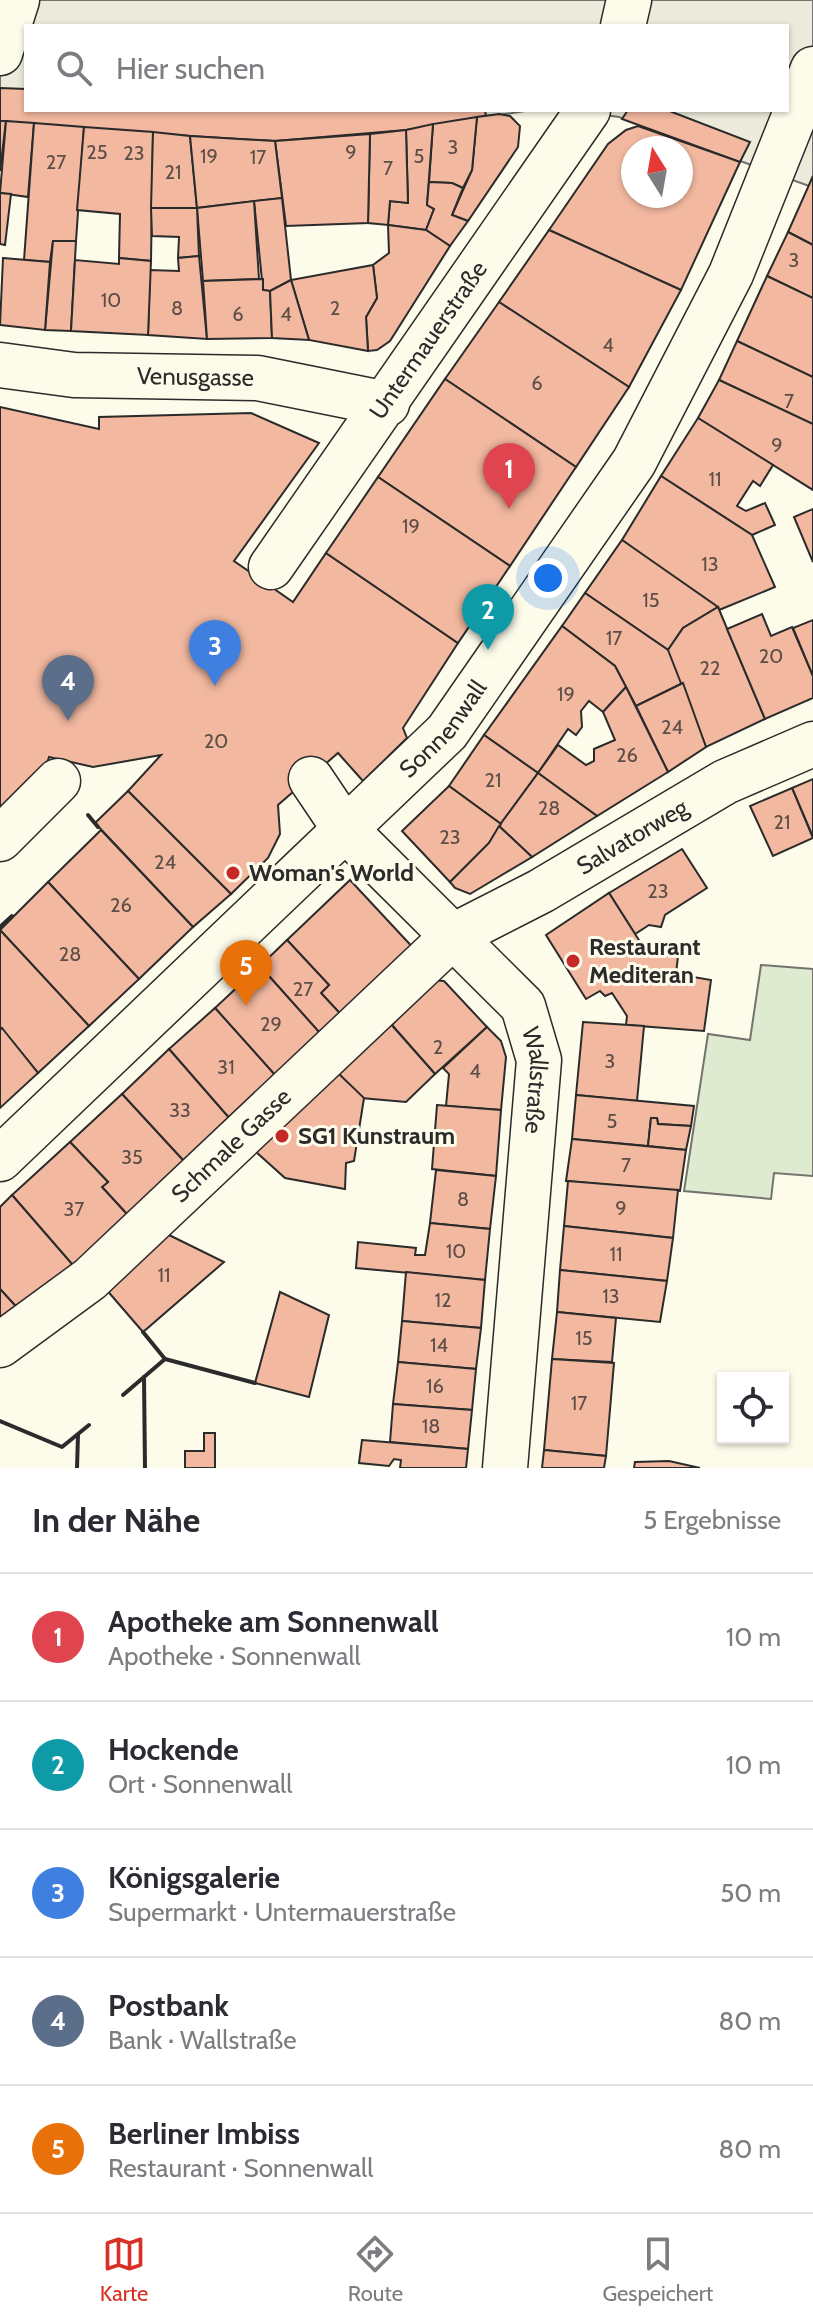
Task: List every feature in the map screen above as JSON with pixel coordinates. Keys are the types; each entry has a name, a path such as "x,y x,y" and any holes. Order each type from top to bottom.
{"street":[{"path":"6,47 17,0"},
{"path":"623,24 629,0"},
{"path":"789,48 813,50"},
{"name":"Sonnenwall","path":"0,1159 447,732 634,462 731,274 813,69"},
{"name":"Untermauerstraße","path":"271,567 387,404 586,112"},
{"name":"Venusgasse","path":"0,365 74,375 258,378 387,404"},
{"name":"Salvatorweg","path":"453,936 541,891 725,782 813,744"},
{"name":"Wallstraße","path":"311,779 344,828 523,1006 539,1060 505,1468"},
{"path":"0,839 58,781"},
{"name":"Schmale Gasse","path":"0,1345 90,1279 453,936"}],"green space":[{"path":"761,965 813,969 813,1176 774,1173 771,1199 684,1191 708,1034 750,1040"}],"shaded area":[{"path":"0,0 813,0 813,176 809,186 693,144 693,136 671,136 619,117 583,112 789,112 789,24 24,24 24,112 518,112 406,130 275,141 0,121"}],"building":[{"path":"0,88 24,89 24,112 485,112 486,116 406,130 275,141 0,121"},
{"path":"627,112 672,112 750,142 740,162 693,145 693,136 669,136 622,119"},
{"path":"510,116 520,126 518,147 468,221 452,215 472,170 477,117"},
{"path":"477,117 472,170 463,188 452,183 429,182 433,124"},
{"path":"0,121 6,121 0,171"},
{"path":"6,121 34,123 28,197 0,193"},
{"path":"34,123 84,127 76,241 53,241 50,262 24,260"},
{"path":"433,124 427,205 434,209 426,230 388,225 390,201 408,203 406,130"},
{"path":"638,126 666,136 621,136 621,208 693,208 693,145 740,162 681,290 549,230 608,144 626,130"},
{"path":"84,127 153,132 151,261 119,258 120,214 77,210"},
{"path":"406,130 408,203 390,201 388,225 368,223 370,134"},
{"path":"153,132 190,136 197,208 151,208"},
{"path":"370,134 368,223 286,226 275,141"},
{"path":"190,136 275,141 282,198 197,208"},
{"path":"813,176 813,245 788,232"},
{"path":"429,182 452,183 463,188 452,215 468,221 450,246 426,230 434,209 427,205"},
{"path":"0,193 11,194 5,245 0,244"},
{"path":"282,198 291,280 270,291 263,290 254,201"},
{"path":"254,201 259,279 203,281 197,208"},
{"path":"151,208 197,208 199,256 178,258 179,237 152,236"},
{"path":"388,225 426,230 450,246 390,341 377,350 368,351 366,317 377,298 373,265 389,253"},
{"path":"549,230 681,290 629,387 499,302"},
{"path":"788,232 813,245 813,298 767,276"},
{"path":"53,241 76,241 71,331 45,330"},
{"path":"199,256 207,339 148,335 150,270 179,271 178,258"},
{"path":"3,258 50,262 45,330 0,325"},
{"path":"119,258 151,261 148,335 71,331 75,260 119,264"},
{"path":"373,265 377,298 366,317 368,351 309,340 291,280"},
{"path":"767,276 813,298 813,377 737,341"},
{"path":"263,279 263,290 270,291 272,338 207,339 203,281"},
{"path":"291,280 309,340 272,338 270,291"},
{"path":"499,302 629,387 576,467 445,379"},
{"path":"737,341 813,377 813,424 719,380"},
{"path":"445,379 576,467 510,566 378,477"},
{"path":"719,380 813,424 813,490 698,418"},
{"path":"0,407 99,429 99,417 251,413 319,443 234,561 293,602 326,553 458,643 403,728 407,738 363,781 338,753 278,805 280,834 268,858 231,894 128,791 161,755 93,767 49,757 43,777 0,817"},
{"path":"698,418 773,465 760,486 753,481 737,506 746,511 765,503 775,525 752,535 661,476"},
{"path":"661,476 752,535 775,587 719,610 622,540"},
{"path":"378,477 510,566 458,643 326,553"},
{"path":"813,509 813,562 794,517"},
{"path":"622,540 718,607 683,628 668,650 585,593"},
{"path":"585,593 671,652 683,683 636,706 615,666 562,626"},
{"path":"718,607 765,719 706,747 668,650 683,628"},
{"path":"762,614 771,636 792,627 813,676 813,698 765,719 727,629"},
{"path":"813,620 813,676 793,628"},
{"path":"562,626 615,666 626,687 603,712 589,701 581,711 582,727 576,735 568,729 538,773 484,735"},
{"path":"683,683 706,747 668,772 636,706"},
{"path":"626,687 668,772 597,816 538,773 558,745 586,765 594,761 594,749 615,740 603,712"},
{"path":"484,735 538,773 501,824 449,786"},
{"path":"538,773 597,816 532,857 499,826"},
{"path":"813,779 813,837 792,788"},
{"path":"449,786 501,824 489,843 450,882 402,831"},
{"path":"792,788 813,838 773,856 750,806"},
{"path":"128,791 231,894 193,927 95,823"},
{"path":"499,826 532,857 470,894 455,888 450,882 489,843"},
{"path":"101,830 193,927 139,979 48,882"},
{"path":"682,849 707,888 665,915 661,927 649,925 635,934 609,893"},
{"path":"350,880 418,953 347,1021 321,993 329,985 287,940"},
{"path":"48,882 139,979 89,1026 0,930"},
{"path":"609,893 644,948 649,944 671,947 678,956 676,974 711,980 704,1031 626,1025 627,1016 612,993 605,996 600,991 586,999 546,935"},
{"path":"0,930 89,1026 38,1073 0,1027"},
{"path":"287,940 329,985 321,993 347,1021 327,1041 260,966"},
{"path":"260,966 327,1041 283,1084 215,1008"},
{"path":"431,980 444,981 487,1027 435,1074 392,1025"},
{"path":"215,1008 283,1084 237,1127 169,1049"},
{"path":"389,1022 435,1074 406,1102 361,1098 338,1073"},
{"path":"583,1022 644,1026 637,1101 576,1095"},
{"path":"487,1027 501,1041 506,1057 501,1110 446,1106 449,1074 443,1068"},
{"path":"2,1028 38,1073 0,1108 0,1030"},
{"path":"169,1049 237,1127 193,1171 122,1094"},
{"path":"338,1073 364,1098 354,1161 346,1163 345,1189 285,1178 255,1151"},
{"path":"122,1094 193,1171 136,1224 102,1187 108,1182 70,1142"},
{"path":"576,1095 694,1106 691,1126 658,1124 657,1118 651,1118 648,1146 572,1139"},
{"path":"437,1105 501,1110 496,1176 432,1169"},
{"path":"651,1118 657,1118 658,1124 691,1126 686,1150 648,1146"},
{"path":"572,1139 686,1150 680,1191 566,1181"},
{"path":"70,1142 108,1182 102,1187 136,1224 78,1271 12,1195"},
{"path":"436,1170 496,1176 490,1229 430,1223"},
{"path":"568,1181 678,1190 673,1238 564,1226"},
{"path":"12,1195 78,1271 22,1313 0,1289 0,1207"},
{"path":"430,1223 490,1229 485,1280 356,1268 358,1242 416,1248 415,1255 425,1255"},
{"path":"564,1226 673,1238 667,1281 560,1270"},
{"path":"167,1234 224,1262 143,1332 105,1288"},
{"path":"560,1270 667,1281 660,1322 557,1312"},
{"path":"406,1272 485,1280 481,1328 402,1321"},
{"path":"0,1289 22,1313 0,1329"},
{"path":"280,1292 329,1315 309,1397 255,1383"},
{"path":"557,1312 616,1318 612,1362 552,1359"},
{"path":"402,1321 481,1328 476,1369 398,1362"},
{"path":"552,1359 614,1363 606,1456 544,1450"},
{"path":"398,1362 476,1369 472,1410 393,1404"},
{"path":"393,1404 472,1410 468,1449 390,1442"},
{"path":"204,1433 215,1433 215,1468 185,1468 185,1451 204,1451"},
{"path":"362,1440 468,1449 466,1468 400,1468 401,1460 394,1459 389,1466 359,1463"},
{"path":"544,1450 606,1456 604,1468 542,1468"},
{"path":"669,1461 700,1468 634,1468 635,1462"}],"wall":[{"path":"88,815 98,827"},
{"path":"0,927 12,916"},
{"path":"143,1332 165,1359 255,1383"},
{"path":"123,1395 165,1359"},
{"path":"144,1377 145,1468"},
{"path":"0,1421 62,1447 89,1425"},
{"path":"77,1468 78,1435"}],"place":[{"name":"Apotheke am Sonnenwall","path":"509,509"},
{"name":"Hockende","path":"488,650"},
{"name":"Königsgalerie","path":"215,686"},
{"name":"Postbank","path":"68,721"},
{"name":"Woman's World","path":"233,873"},
{"name":"Restaurant Mediteran","path":"573,961"},
{"name":"Berliner Imbiss","path":"246,1006"},
{"name":"SG1 Kunstraum","path":"282,1136"}]}
